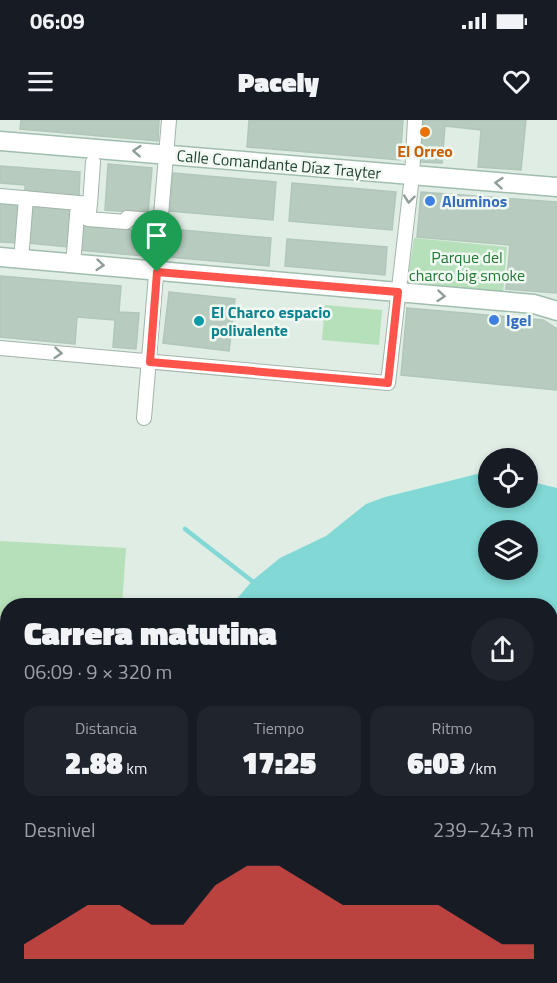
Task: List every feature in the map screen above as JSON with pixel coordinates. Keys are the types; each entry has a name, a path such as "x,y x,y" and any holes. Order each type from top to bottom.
{"main road":[{"name":"Calle Comandante Díaz Trayter","path":"0,141 557,188"},
{"path":"0,257 534,304 557,311"}],"street":[{"path":"144,418 169,120"},
{"path":"0,348 388,383 412,176 416,120"},
{"path":"74,253 93,162"},
{"path":"0,196 84,203"},
{"path":"22,248 26,198"},
{"path":"84,203 88,219 126,222 127,218 152,220"}],"green space":[{"name":"Parque del charco big smoke","path":"414,238 507,247 503,294 407,284"},
{"path":"325,305 382,310 379,345 322,340"},
{"path":"0,541 126,548 123,598 0,598"}],"water":[{"path":"478,474 478,508 538,508 538,483 557,488 557,598 238,598 252,581 280,558 326,536 366,504 385,497"}],"building":[{"path":"21,120 159,120 158,141 20,129"},
{"path":"249,120 403,120 400,160 247,147"},
{"path":"424,120 526,120 521,170 478,167 481,130 445,126 442,163 420,162"},
{"path":"108,164 152,168 148,213 105,210"},
{"path":"0,166 80,172 79,196 25,192 25,185 0,183"},
{"path":"173,173 276,182 273,220 170,211"},
{"path":"292,183 396,192 392,230 289,221"},
{"path":"421,192 557,202 557,293 506,289 510,245 417,237"},
{"path":"0,203 21,205 18,243 0,242"},
{"path":"32,205 72,209 69,247 28,243"},
{"path":"80,225 146,231 144,256 78,250"},
{"path":"171,229 271,238 269,266 169,257"},
{"path":"287,239 387,247 385,275 285,266"},
{"path":"0,276 121,286 119,312 139,313 136,349 113,347 115,320 77,317 75,344 0,337"},
{"name":"El Charco espacio polivalente","path":"169,292 235,299 229,351 163,343"},
{"path":"407,308 543,320 557,329 557,390 401,375"}],"waterway":[{"path":"185,529 252,581"}],"place":[{"name":"El Orreo","path":"425,132"},
{"name":"Aluminos","path":"430,201"},
{"name":"Igel","path":"494,320"},
{"name":"El Charco espacio polivalente","path":"199,321"}],"route":[{"path":"157,272 398,292 388,383 150,362 157,272"}]}
